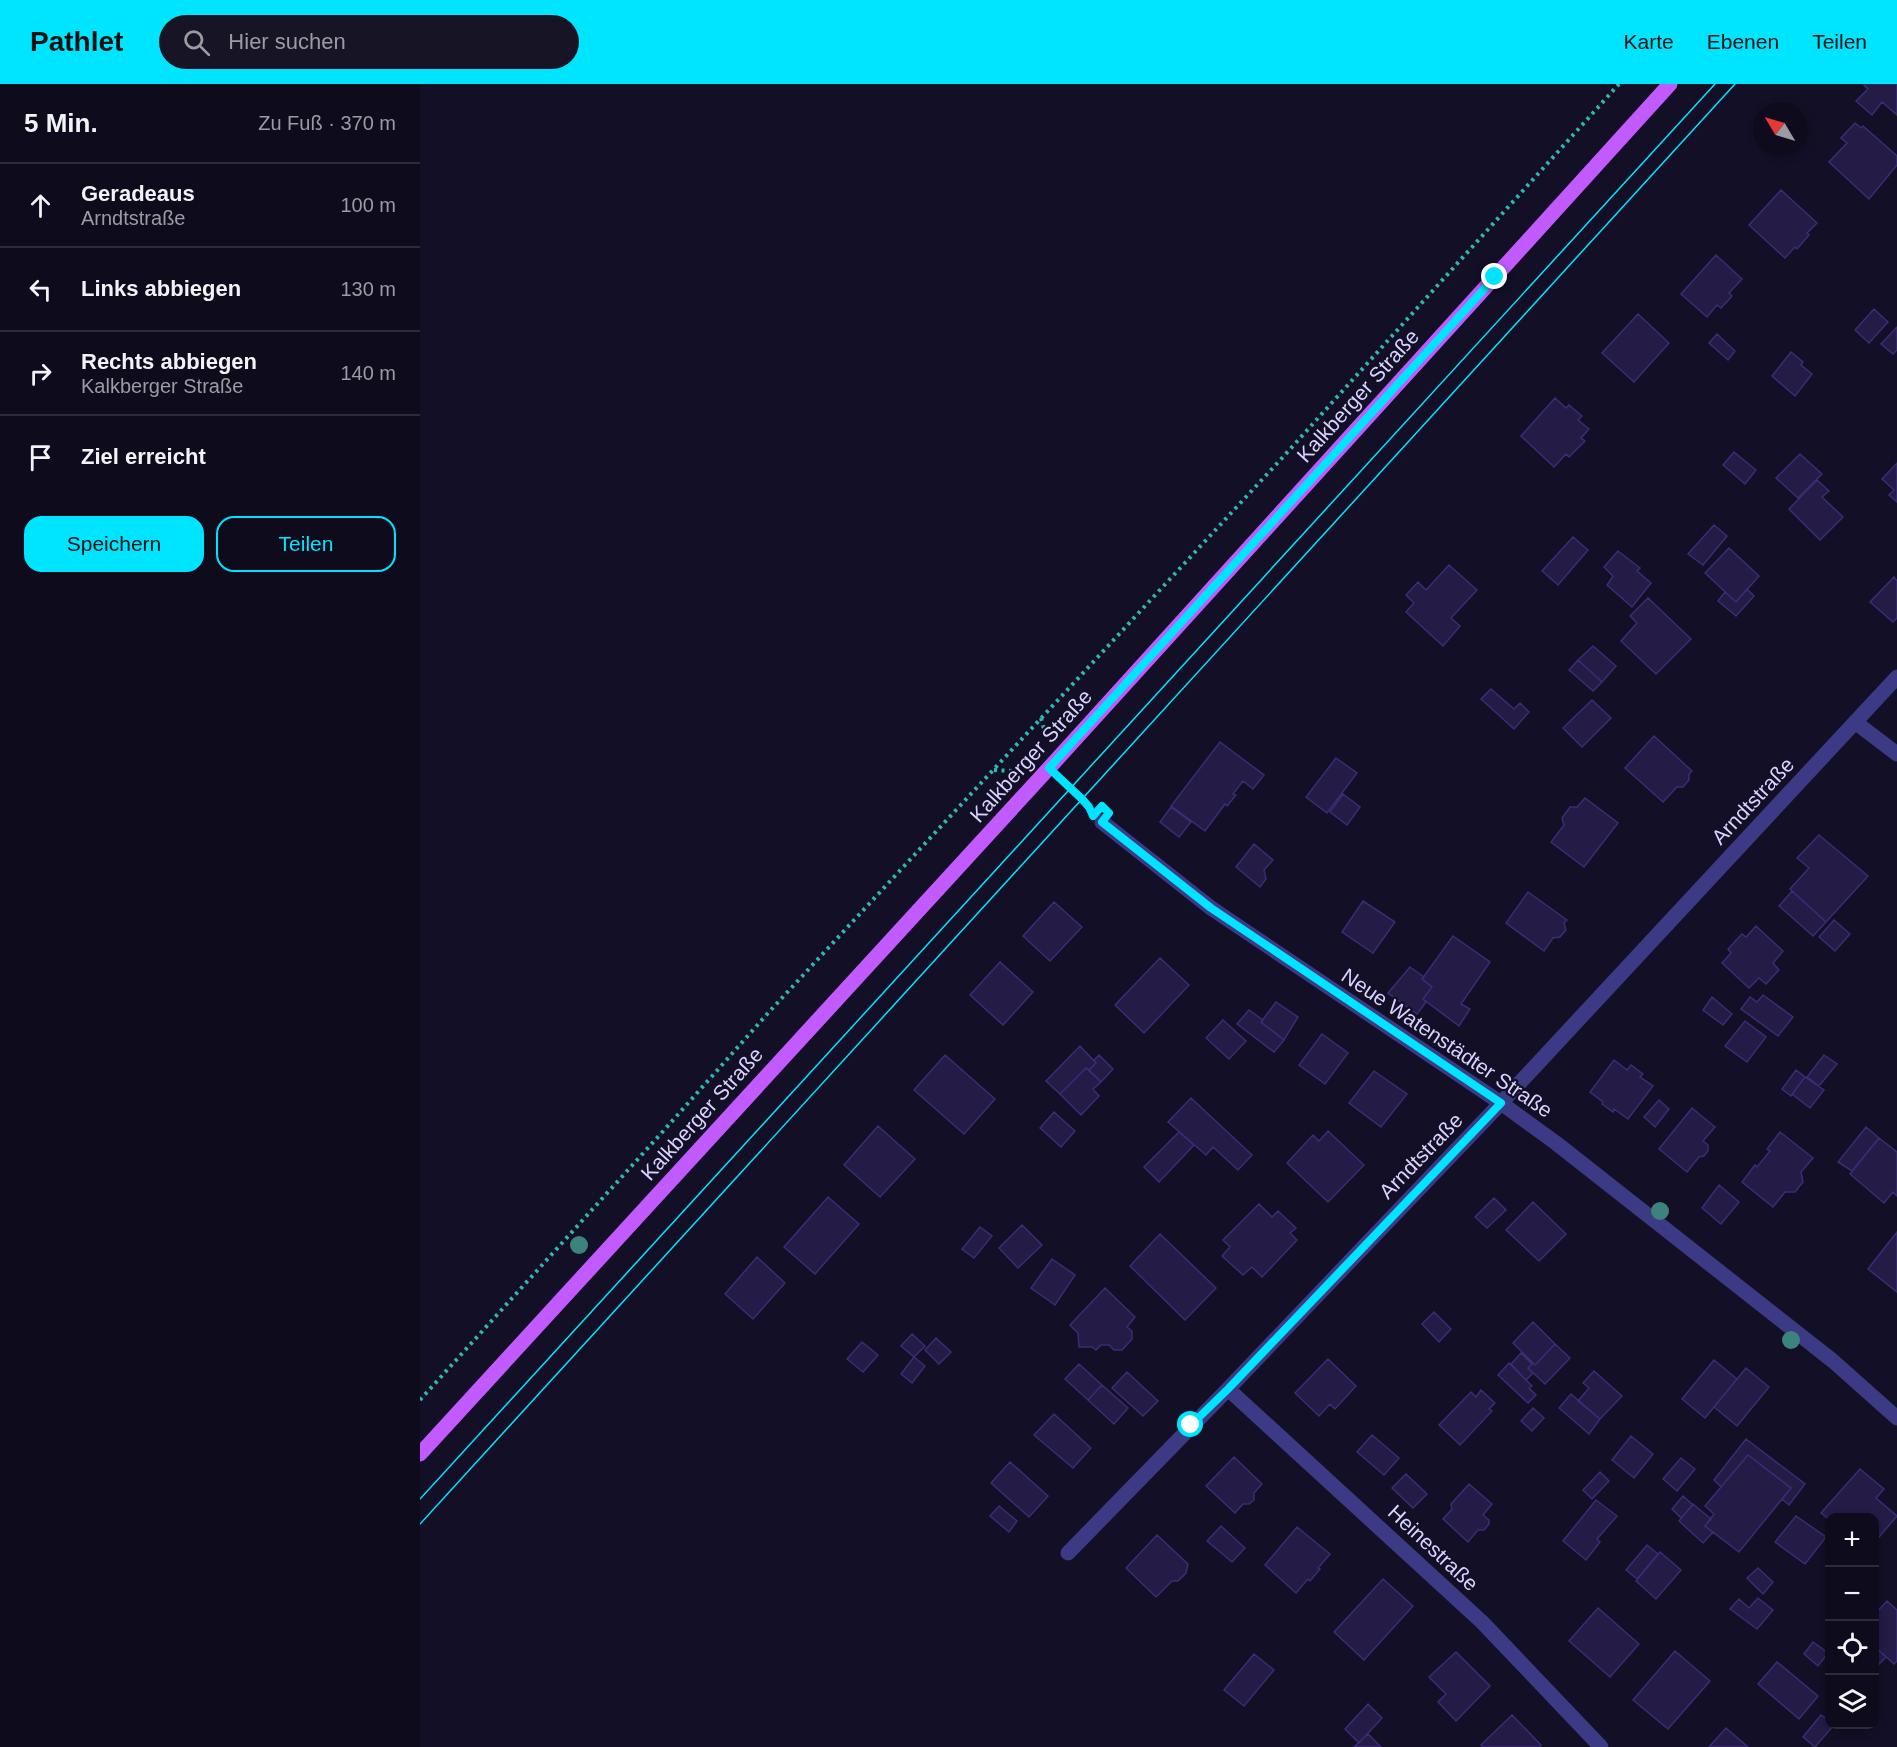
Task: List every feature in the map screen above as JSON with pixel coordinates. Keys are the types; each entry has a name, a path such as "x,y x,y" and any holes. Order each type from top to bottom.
{"main road":[{"name":"Kalkberger Straße","path":"420,1454 1049,768 1670,84"}],"street":[{"name":"Arndtstraße","path":"1068,1553 1501,1103 1897,677"},
{"path":"1855,722 1897,754"},
{"name":"Neue Watenstädter Straße","path":"1102,822 1211,908 1501,1103 1556,1143 1833,1361 1897,1418"},
{"name":"Heinestraße","path":"1228,1389 1482,1622 1601,1747"}],"path":[{"path":"420,1400 769,1012 1283,457 1619,84"},
{"path":"1049,768 1089,807"}],"building":[{"path":"1865,84 1897,84 1897,115 1882,102 1872,115 1856,101 1868,89"},
{"path":"1855,123 1861,128 1863,126 1897,156 1897,165 1869,199 1829,162 1847,143 1841,138"},
{"path":"1781,190 1817,223 1807,233 1809,235 1797,249 1795,247 1785,258 1749,225"},
{"path":"1716,255 1742,279 1729,293 1732,296 1721,308 1717,305 1707,317 1681,294"},
{"path":"1874,309 1888,322 1869,343 1855,330"},
{"path":"1638,314 1669,343 1634,382 1602,353"},
{"path":"1897,327 1897,350 1893,354 1881,344"},
{"path":"1717,334 1735,351 1728,360 1709,343"},
{"path":"1791,352 1812,374 1795,396 1772,376"},
{"path":"1555,398 1566,408 1569,405 1582,416 1578,420 1589,429 1581,438 1585,441 1569,457 1566,454 1554,467 1521,436"},
{"path":"1734,452 1756,470 1745,484 1723,465"},
{"path":"1800,454 1822,474 1798,498 1776,478"},
{"path":"1897,463 1897,502 1889,495 1894,490 1882,479"},
{"path":"1817,480 1829,491 1822,497 1843,517 1820,540 1789,509"},
{"path":"1714,525 1727,536 1703,565 1688,554"},
{"path":"1573,537 1588,550 1558,585 1542,571"},
{"path":"1729,548 1759,576 1736,602 1705,573"},
{"path":"1618,551 1640,568 1637,571 1651,583 1632,607 1607,585 1613,576 1604,567"},
{"path":"1449,565 1477,590 1451,618 1460,626 1443,646 1406,612 1414,603 1406,595 1418,582 1426,590"},
{"path":"1894,577 1897,581 1897,618 1893,622 1870,602"},
{"path":"1747,589 1754,596 1736,616 1718,601 1725,592 1736,602"},
{"path":"1648,598 1691,639 1656,674 1621,641 1637,623 1630,616"},
{"path":"1593,646 1616,666 1602,682 1578,660"},
{"path":"1578,660 1602,682 1593,691 1569,670"},
{"path":"1491,689 1514,709 1520,703 1529,712 1514,729 1481,699"},
{"path":"1592,700 1611,718 1582,747 1563,728"},
{"path":"1654,736 1692,771 1683,787 1677,787 1663,802 1625,768"},
{"path":"1220,742 1264,775 1253,789 1243,781 1233,794 1236,795 1227,806 1225,804 1205,831 1171,806"},
{"path":"1336,758 1357,773 1327,813 1306,797"},
{"path":"1343,794 1360,807 1347,825 1330,812"},
{"path":"1585,798 1618,823 1584,867 1551,842 1564,825 1562,818 1570,807 1577,807"},
{"path":"1171,807 1191,822 1179,837 1160,822"},
{"path":"1819,835 1868,876 1826,922 1790,889 1809,868 1797,858"},
{"path":"1254,844 1273,860 1264,870 1266,879 1260,887 1236,867"},
{"path":"1792,891 1826,922 1813,936 1779,906"},
{"path":"1528,892 1567,920 1564,923 1566,930 1560,937 1553,938 1544,951 1506,923"},
{"path":"1363,901 1395,922 1373,953 1342,932"},
{"path":"1054,902 1082,927 1050,961 1023,936"},
{"path":"1834,920 1850,934 1835,951 1819,937"},
{"path":"1756,926 1783,951 1773,963 1779,970 1766,984 1759,978 1749,988 1722,963 1731,953 1728,949 1742,934 1746,937"},
{"path":"1453,936 1490,962 1461,1004 1470,1009 1459,1026 1423,999 1432,987 1422,979"},
{"path":"1160,958 1189,985 1144,1033 1115,1005"},
{"path":"1000,962 1033,992 1003,1025 970,995"},
{"path":"1410,967 1424,977 1422,979 1432,987 1423,999 1426,1002 1417,1014 1388,993"},
{"path":"1763,995 1793,1017 1778,1036 1741,1009 1750,997 1757,1002"},
{"path":"1712,997 1732,1014 1723,1025 1703,1010"},
{"path":"1276,1002 1298,1017 1284,1040 1261,1022"},
{"path":"1249,1010 1284,1040 1274,1052 1237,1024"},
{"path":"1223,1020 1246,1041 1229,1059 1206,1038"},
{"path":"1745,1021 1766,1037 1747,1062 1725,1046"},
{"path":"1322,1034 1348,1053 1325,1084 1299,1065"},
{"path":"1080,1046 1096,1063 1089,1070 1086,1068 1060,1094 1046,1081"},
{"path":"945,1055 995,1099 964,1134 914,1090"},
{"path":"1099,1055 1113,1069 1101,1082 1089,1070 1096,1063 1094,1060"},
{"path":"1824,1055 1837,1064 1819,1086 1807,1077"},
{"path":"1614,1060 1627,1070 1631,1065 1643,1074 1640,1077 1653,1086 1628,1119 1614,1109 1613,1112 1590,1092"},
{"path":"1086,1068 1101,1082 1093,1089 1099,1096 1081,1115 1060,1094"},
{"path":"1796,1070 1805,1077 1791,1096 1782,1089"},
{"path":"1374,1071 1407,1094 1381,1127 1349,1103"},
{"path":"1805,1077 1824,1090 1810,1108 1792,1094"},
{"path":"1191,1098 1252,1155 1238,1170 1213,1147 1206,1155 1168,1122"},
{"path":"1659,1100 1669,1109 1655,1127 1644,1117"},
{"path":"1692,1108 1715,1127 1703,1141 1708,1145 1708,1151 1704,1156 1699,1157 1687,1172 1659,1149"},
{"path":"1054,1112 1075,1131 1061,1147 1040,1128"},
{"path":"878,1126 915,1159 880,1197 844,1165"},
{"path":"1866,1127 1879,1138 1852,1171 1838,1162"},
{"path":"1328,1131 1364,1165 1328,1202 1287,1163 1313,1135 1319,1141"},
{"path":"1179,1132 1194,1145 1159,1182 1144,1167"},
{"path":"1780,1132 1813,1158 1801,1172 1803,1182 1795,1192 1785,1192 1773,1207 1742,1182 1770,1151 1767,1149"},
{"path":"1879,1138 1897,1152 1897,1196 1893,1192 1884,1203 1850,1174"},
{"path":"1719,1185 1739,1202 1721,1224 1702,1208"},
{"path":"828,1197 859,1224 815,1274 784,1247"},
{"path":"1494,1198 1506,1210 1487,1228 1475,1217"},
{"path":"1533,1202 1566,1234 1539,1261 1506,1230"},
{"path":"1259,1204 1272,1217 1278,1211 1296,1228 1290,1233 1297,1240 1262,1277 1252,1267 1243,1275 1222,1256 1230,1247 1223,1240"},
{"path":"1022,1225 1042,1245 1018,1268 999,1248"},
{"path":"980,1227 992,1236 974,1258 962,1249"},
{"path":"1897,1232 1897,1292 1868,1269"},
{"path":"1160,1234 1216,1288 1185,1320 1130,1266"},
{"path":"757,1257 785,1283 753,1319 725,1294"},
{"path":"1052,1259 1075,1275 1055,1305 1031,1288"},
{"path":"1105,1288 1135,1317 1127,1327 1132,1331 1132,1339 1122,1350 1114,1350 1109,1345 1101,1345 1096,1350 1092,1347 1079,1347 1078,1333 1070,1325"},
{"path":"1434,1312 1451,1329 1439,1342 1422,1324"},
{"path":"1533,1322 1555,1344 1535,1365 1513,1343"},
{"path":"912,1334 925,1346 914,1357 901,1346"},
{"path":"936,1338 951,1352 939,1364 925,1350"},
{"path":"862,1342 878,1355 863,1372 847,1359"},
{"path":"1555,1344 1570,1358 1545,1384 1528,1368 1533,1363 1535,1365"},
{"path":"1521,1353 1532,1364 1528,1368 1533,1373 1526,1380 1511,1364"},
{"path":"914,1357 925,1366 912,1383 901,1374"},
{"path":"1328,1359 1356,1386 1335,1409 1330,1404 1319,1416 1295,1393"},
{"path":"1714,1360 1737,1379 1705,1418 1682,1399"},
{"path":"1509,1363 1532,1386 1529,1388 1536,1395 1528,1403 1498,1375"},
{"path":"1079,1364 1102,1385 1088,1400 1065,1379"},
{"path":"1746,1368 1769,1387 1737,1426 1714,1407"},
{"path":"1594,1371 1622,1396 1600,1419 1578,1401 1589,1388 1583,1383"},
{"path":"1127,1372 1158,1401 1143,1416 1112,1388"},
{"path":"1102,1385 1128,1408 1114,1424 1088,1400"},
{"path":"1481,1390 1495,1403 1489,1409 1492,1411 1460,1445 1439,1425 1471,1392 1476,1397"},
{"path":"1571,1394 1600,1419 1589,1434 1559,1408"},
{"path":"1533,1408 1544,1418 1532,1431 1521,1421"},
{"path":"1054,1414 1091,1448 1073,1468 1034,1435"},
{"path":"1372,1435 1399,1458 1384,1475 1357,1452"},
{"path":"1631,1436 1653,1454 1634,1478 1612,1460"},
{"path":"1746,1439 1805,1484 1789,1505 1782,1499 1791,1488 1748,1455 1721,1487 1714,1480"},
{"path":"1748,1455 1791,1488 1739,1552 1705,1526 1714,1514 1705,1506"},
{"path":"1234,1457 1262,1484 1254,1493 1254,1500 1249,1504 1243,1504 1235,1513 1206,1486"},
{"path":"1681,1458 1695,1469 1677,1491 1663,1479"},
{"path":"1010,1462 1048,1496 1029,1517 991,1483"},
{"path":"1860,1469 1884,1489 1876,1498 1897,1516 1879,1537 1879,1513 1825,1513 1825,1516 1821,1513"},
{"path":"1600,1472 1609,1481 1592,1499 1583,1490"},
{"path":"1406,1474 1427,1494 1413,1508 1392,1488"},
{"path":"1469,1484 1492,1504 1483,1515 1489,1520 1489,1524 1484,1530 1478,1530 1468,1542 1443,1519 1452,1509 1451,1504"},
{"path":"1683,1496 1693,1505 1681,1518 1672,1509"},
{"path":"1596,1500 1617,1516 1597,1539 1600,1542 1586,1560 1563,1541"},
{"path":"1693,1504 1711,1519 1705,1526 1713,1532 1703,1543 1679,1521"},
{"path":"999,1506 1017,1521 1009,1532 990,1516"},
{"path":"1796,1516 1825,1536 1805,1564 1775,1542"},
{"path":"1221,1526 1245,1548 1232,1562 1207,1541"},
{"path":"1297,1527 1330,1554 1310,1581 1308,1579 1296,1593 1265,1565"},
{"path":"1157,1535 1188,1564 1186,1573 1178,1581 1172,1581 1156,1597 1126,1568"},
{"path":"1647,1545 1658,1554 1637,1579 1626,1570"},
{"path":"1660,1552 1681,1570 1656,1599 1636,1581"},
{"path":"1758,1568 1773,1582 1763,1594 1747,1578"},
{"path":"1383,1579 1413,1606 1364,1660 1334,1632"},
{"path":"1758,1598 1773,1610 1757,1629 1730,1609 1739,1599 1749,1608"},
{"path":"1887,1601 1897,1610 1897,1661 1894,1664 1879,1650 1879,1610"},
{"path":"1598,1608 1639,1644 1610,1677 1569,1641"},
{"path":"1813,1642 1825,1651 1825,1657 1818,1666 1804,1654"},
{"path":"1675,1651 1710,1681 1668,1729 1633,1700"},
{"path":"1879,1651 1886,1657 1879,1664"},
{"path":"1456,1652 1490,1686 1456,1721 1438,1702 1446,1694 1429,1677"},
{"path":"1254,1654 1274,1670 1244,1706 1224,1690"},
{"path":"1777,1662 1818,1696 1799,1719 1758,1684"},
{"path":"1368,1704 1382,1718 1359,1743 1345,1729"},
{"path":"1512,1715 1541,1745 1539,1747 1483,1747 1481,1745"},
{"path":"1821,1715 1825,1718 1825,1729 1831,1729 1815,1747 1803,1737"},
{"path":"1726,1728 1748,1747 1709,1747"},
{"path":"1368,1734 1381,1747 1354,1747"}],"tram line":[{"path":"420,1499 1715,84"},
{"path":"420,1524 1735,84"}],"route":[{"path":"1191,1425 1501,1103 1211,908 1102,822 1109,813 1102,806 1093,816 1082,799 1049,768 1495,277"}]}
